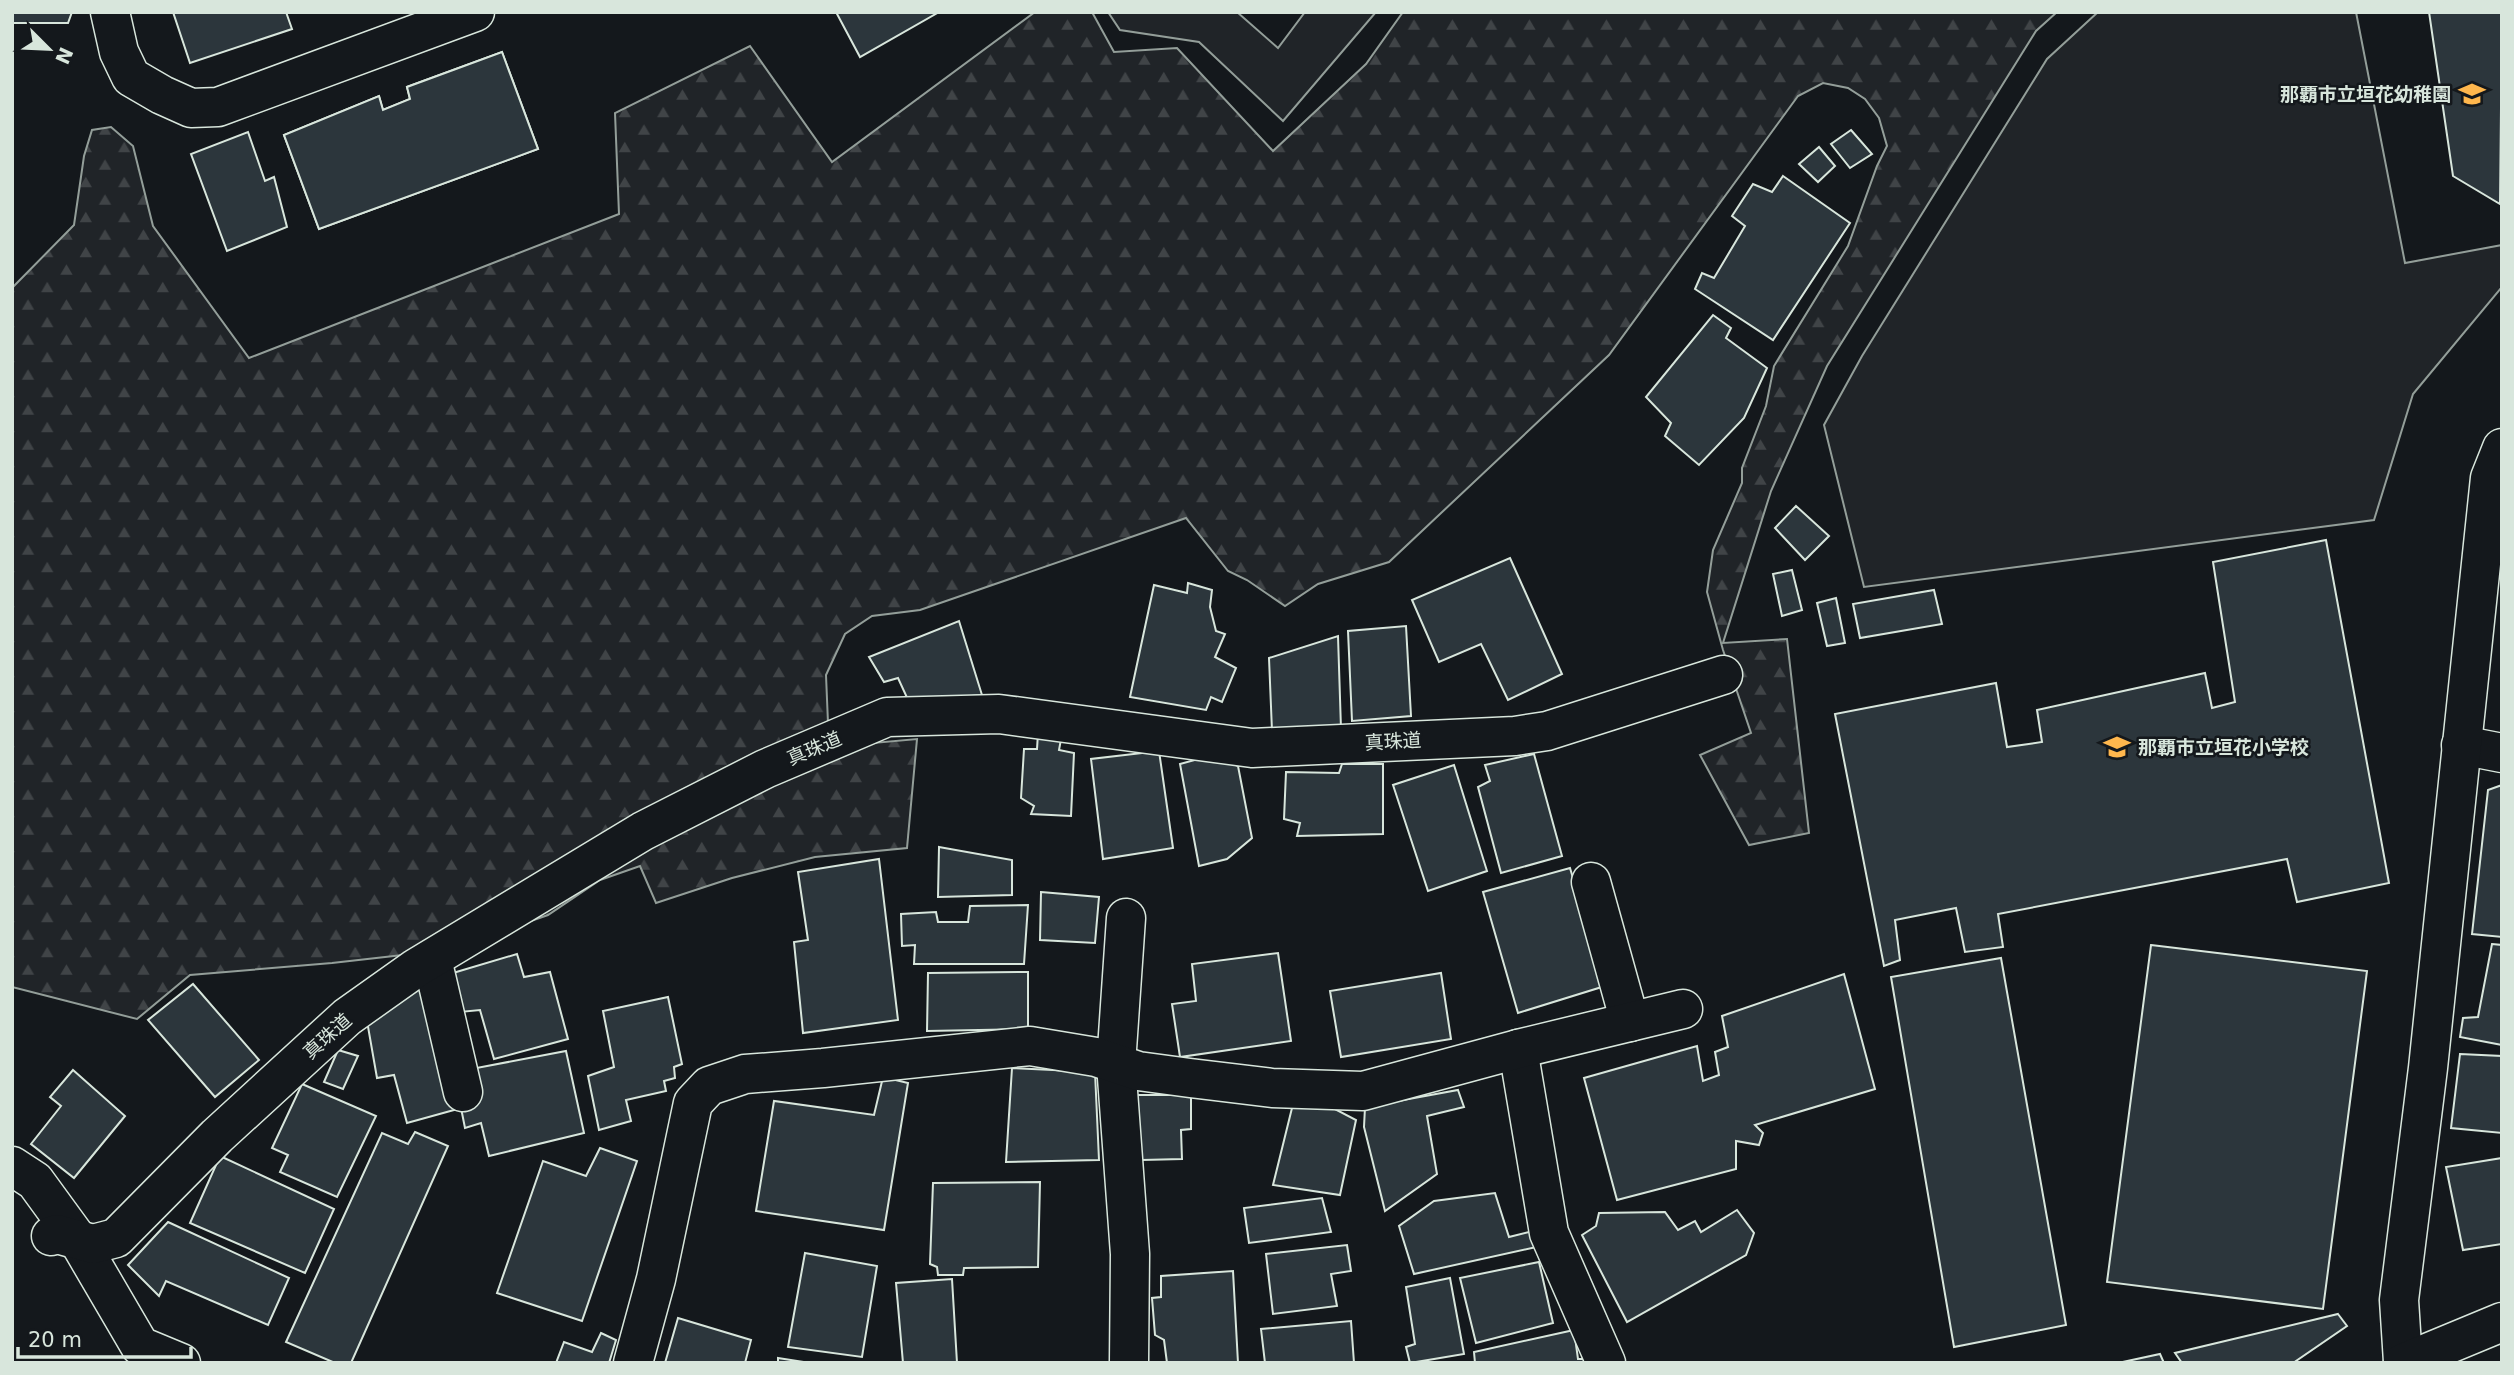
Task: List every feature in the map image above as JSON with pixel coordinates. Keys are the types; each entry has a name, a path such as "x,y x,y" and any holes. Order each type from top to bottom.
{"street":[{"path":"110,12 119,52 131,77 191,108 218,107 475,12"},
{"path":"2502,448 2490,478 2428,1068 2399,1300 2403,1363 2502,1322"},
{"name":"真珠道","path":"64,1238 93,1244 116,1238 218,1136 347,1017 432,959 643,831 765,769 887,718 999,714 1252,748 1515,736 1546,731 1723,675"},
{"path":"2460,745 2502,753"},
{"path":"1591,882 1630,1022"},
{"path":"1126,918 1115,1064 1130,1254 1129,1363"},
{"path":"432,959 463,1092"},
{"path":"634,1363 656,1279 693,1103 709,1086 745,1074 1030,1045 1096,1057 1138,1071 1272,1088 1363,1091 1518,1049 1683,1009"},
{"path":"1518,1049 1549,1233 1606,1363"},
{"path":"12,1166 35,1181 64,1238 137,1354 181,1363"}],"green space":[{"path":"1035,12 1092,12 1114,52 1177,48 1273,151 1366,64 1403,12 2057,12 2036,31 1827,366 1771,491 1723,643 1787,639 1809,833 1749,845 1700,755 1751,733 1707,592 1713,550 1742,483 1742,468 1766,406 1774,366 1848,246 1887,146 1879,118 1865,99 1848,88 1823,83 1798,96 1609,355 1389,562 1318,584 1285,606 1247,580 1228,571 1186,518 920,610 872,616 845,634 826,675 829,747 917,739 907,848 815,857 732,878 656,903 640,866 600,880 548,915 447,950 190,975 137,1019 12,987 12,288 74,225 84,156 92,130 111,127 133,146 153,226 249,358 619,214 615,113 750,46 832,162"},
{"path":"1108,12 1237,12 1278,48 1305,12 1376,12 1283,121 1199,42 1120,30"},
{"path":"2098,12 2356,12 2405,263 2502,245 2502,287 2413,394 2374,520 1864,587 1824,425 1862,356 2047,59"}],"building":[{"path":"12,12 72,12 68,23 12,23"},
{"path":"173,12 286,12 292,29 190,63"},
{"path":"836,12 939,12 860,57"},
{"name":"那覇市立垣花幼稚園","path":"2429,12 2502,12 2500,204 2453,176"},
{"path":"502,52 538,149 319,229 284,135 379,96 383,110 410,99 407,87","holes":["411,113 423,144 403,152 391,121"]},
{"path":"502,52 538,149 319,229 284,135 379,96 383,110 410,99 407,87"},
{"path":"1851,130 1872,154 1850,168 1831,144"},
{"path":"248,132 265,181 274,177 287,227 227,251 191,154"},
{"path":"1819,147 1835,166 1818,182 1799,164"},
{"path":"1783,176 1850,223 1773,340 1695,289 1702,273 1714,278 1745,226 1732,216 1753,184 1772,192"},
{"path":"1713,315 1731,328 1726,338 1767,368 1744,418 1699,465 1665,436 1671,423 1646,397"},
{"path":"1796,506 1829,536 1805,560 1775,528"},
{"path":"2326,540 2389,883 2297,902 2287,859 1998,914 2003,947 1965,952 1956,908 1895,920 1900,960 1884,966 1835,714 1996,683 2007,747 2042,742 2037,710 2205,673 2212,708 2235,702 2213,562"},
{"path":"1510,558 1562,674 1508,700 1481,644 1439,662 1412,600"},
{"path":"1792,570 1802,610 1782,616 1773,574"},
{"path":"1188,583 1212,590 1210,607 1216,631 1225,634 1215,657 1236,668 1222,702 1211,697 1206,710 1130,697 1154,585 1187,593"},
{"path":"1934,590 1942,624 1860,638 1853,604"},
{"path":"1836,598 1845,643 1827,646 1817,603"},
{"path":"959,621 982,695 909,702 898,678 884,682 869,657"},
{"path":"1406,626 1411,716 1352,721 1348,631"},
{"path":"1338,636 1341,729 1272,731 1269,658"},
{"path":"1038,733 1062,734 1059,750 1074,753 1071,816 1031,814 1034,806 1021,798 1024,749 1037,749"},
{"path":"1159,751 1173,848 1103,859 1091,759"},
{"path":"1534,754 1562,856 1501,873 1478,787 1490,781 1485,765"},
{"path":"1213,755 1238,766 1252,838 1227,859 1199,866 1180,764"},
{"path":"1342,764 1383,764 1383,834 1297,836 1300,823 1284,819 1286,772 1339,773"},
{"path":"1454,765 1487,871 1428,891 1393,785"},
{"path":"2502,785 2502,937 2472,934 2488,790"},
{"path":"939,847 1012,860 1012,895 938,897"},
{"path":"879,859 898,1020 803,1033 794,942 808,940 798,872"},
{"path":"1570,868 1605,986 1518,1013 1483,892"},
{"path":"1041,892 1099,897 1095,943 1040,940"},
{"path":"1028,905 1024,964 914,964 915,945 902,946 901,914 936,912 938,922 968,922 970,906"},
{"path":"2492,944 2502,945 2502,1045 2460,1037 2463,1018 2478,1017"},
{"path":"2151,945 2367,971 2323,1309 2107,1282"},
{"path":"1278,953 1291,1041 1180,1057 1172,1004 1196,1001 1192,964"},
{"path":"517,954 524,977 550,972 568,1039 494,1059 480,1010 460,1012 453,973"},
{"path":"2001,958 2066,1325 1954,1347 1891,977"},
{"path":"1028,972 1028,1029 927,1031 928,973"},
{"path":"1441,973 1451,1039 1341,1057 1330,991"},
{"path":"1844,974 1875,1089 1755,1125 1763,1133 1759,1145 1736,1141 1736,1169 1617,1200 1584,1078 1697,1046 1703,1081 1719,1075 1715,1052 1728,1047 1722,1016"},
{"path":"421,982 428,988 454,1110 407,1123 394,1075 377,1078 367,1021"},
{"path":"193,984 259,1060 215,1097 148,1020"},
{"path":"668,997 682,1064 674,1067 675,1078 664,1081 666,1091 626,1100 631,1121 599,1130 588,1076 614,1067 603,1011"},
{"path":"338,1050 358,1056 343,1089 324,1082"},
{"path":"566,1051 584,1133 489,1156 481,1123 465,1128 461,1108 471,1069"},
{"path":"2460,1054 2502,1056 2502,1133 2451,1128"},
{"path":"1012,1068 1095,1072 1099,1160 1006,1162"},
{"path":"73,1070 125,1116 74,1178 31,1144 61,1106 50,1097"},
{"path":"883,1077 908,1083 884,1230 756,1211 774,1101 874,1115"},
{"path":"302,1084 376,1116 337,1197 280,1172 288,1155 272,1148"},
{"path":"1458,1090 1464,1107 1427,1116 1437,1174 1385,1211 1364,1127 1365,1107"},
{"path":"1135,1095 1191,1095 1191,1129 1181,1130 1182,1159 1142,1160"},
{"path":"1292,1108 1333,1108 1356,1120 1340,1195 1273,1185"},
{"path":"415,1132 448,1146 351,1363 335,1363 286,1342 382,1133 408,1144"},
{"path":"600,1148 637,1161 582,1321 497,1293 543,1161 586,1176"},
{"path":"220,1156 334,1209 305,1273 190,1223"},
{"path":"2502,1158 2502,1244 2463,1250 2446,1167"},
{"path":"1040,1182 1038,1267 964,1268 963,1275 938,1275 937,1267 930,1264 933,1183"},
{"path":"1495,1193 1509,1237 1537,1230 1541,1246 1414,1274 1399,1226 1434,1201"},
{"path":"1322,1198 1331,1232 1249,1243 1244,1208"},
{"path":"1737,1210 1754,1233 1746,1255 1627,1322 1582,1235 1596,1226 1599,1213 1665,1212 1678,1230 1695,1221 1701,1232"},
{"path":"168,1222 289,1278 268,1325 166,1281 159,1296 128,1265"},
{"path":"1347,1245 1351,1271 1331,1274 1337,1306 1273,1314 1266,1254"},
{"path":"805,1253 877,1266 862,1357 788,1347"},
{"path":"1539,1262 1553,1323 1476,1343 1460,1278"},
{"path":"1233,1271 1238,1363 1167,1363 1164,1340 1155,1335 1152,1298 1161,1297 1161,1276"},
{"path":"1450,1278 1464,1354 1410,1363 1406,1347 1415,1344 1406,1287"},
{"path":"952,1279 957,1363 903,1363 896,1283"},
{"path":"2338,1314 2347,1326 2293,1363 2182,1363 2175,1353"},
{"path":"678,1318 751,1340 745,1363 665,1363"},
{"path":"1351,1321 1354,1363 1265,1363 1261,1329"},
{"path":"1574,1330 1578,1359 1586,1359 1588,1363 1475,1363 1474,1352"},
{"path":"601,1333 616,1340 609,1363 556,1363 564,1342 592,1352"},
{"path":"2160,1354 2164,1363 2118,1363"},
{"path":"778,1358 810,1363 778,1363"}],"place":[{"name":"那覇市立垣花幼稚園","path":"2472,94"},
{"name":"那覇市立垣花小学校","path":"2117,747"}]}
